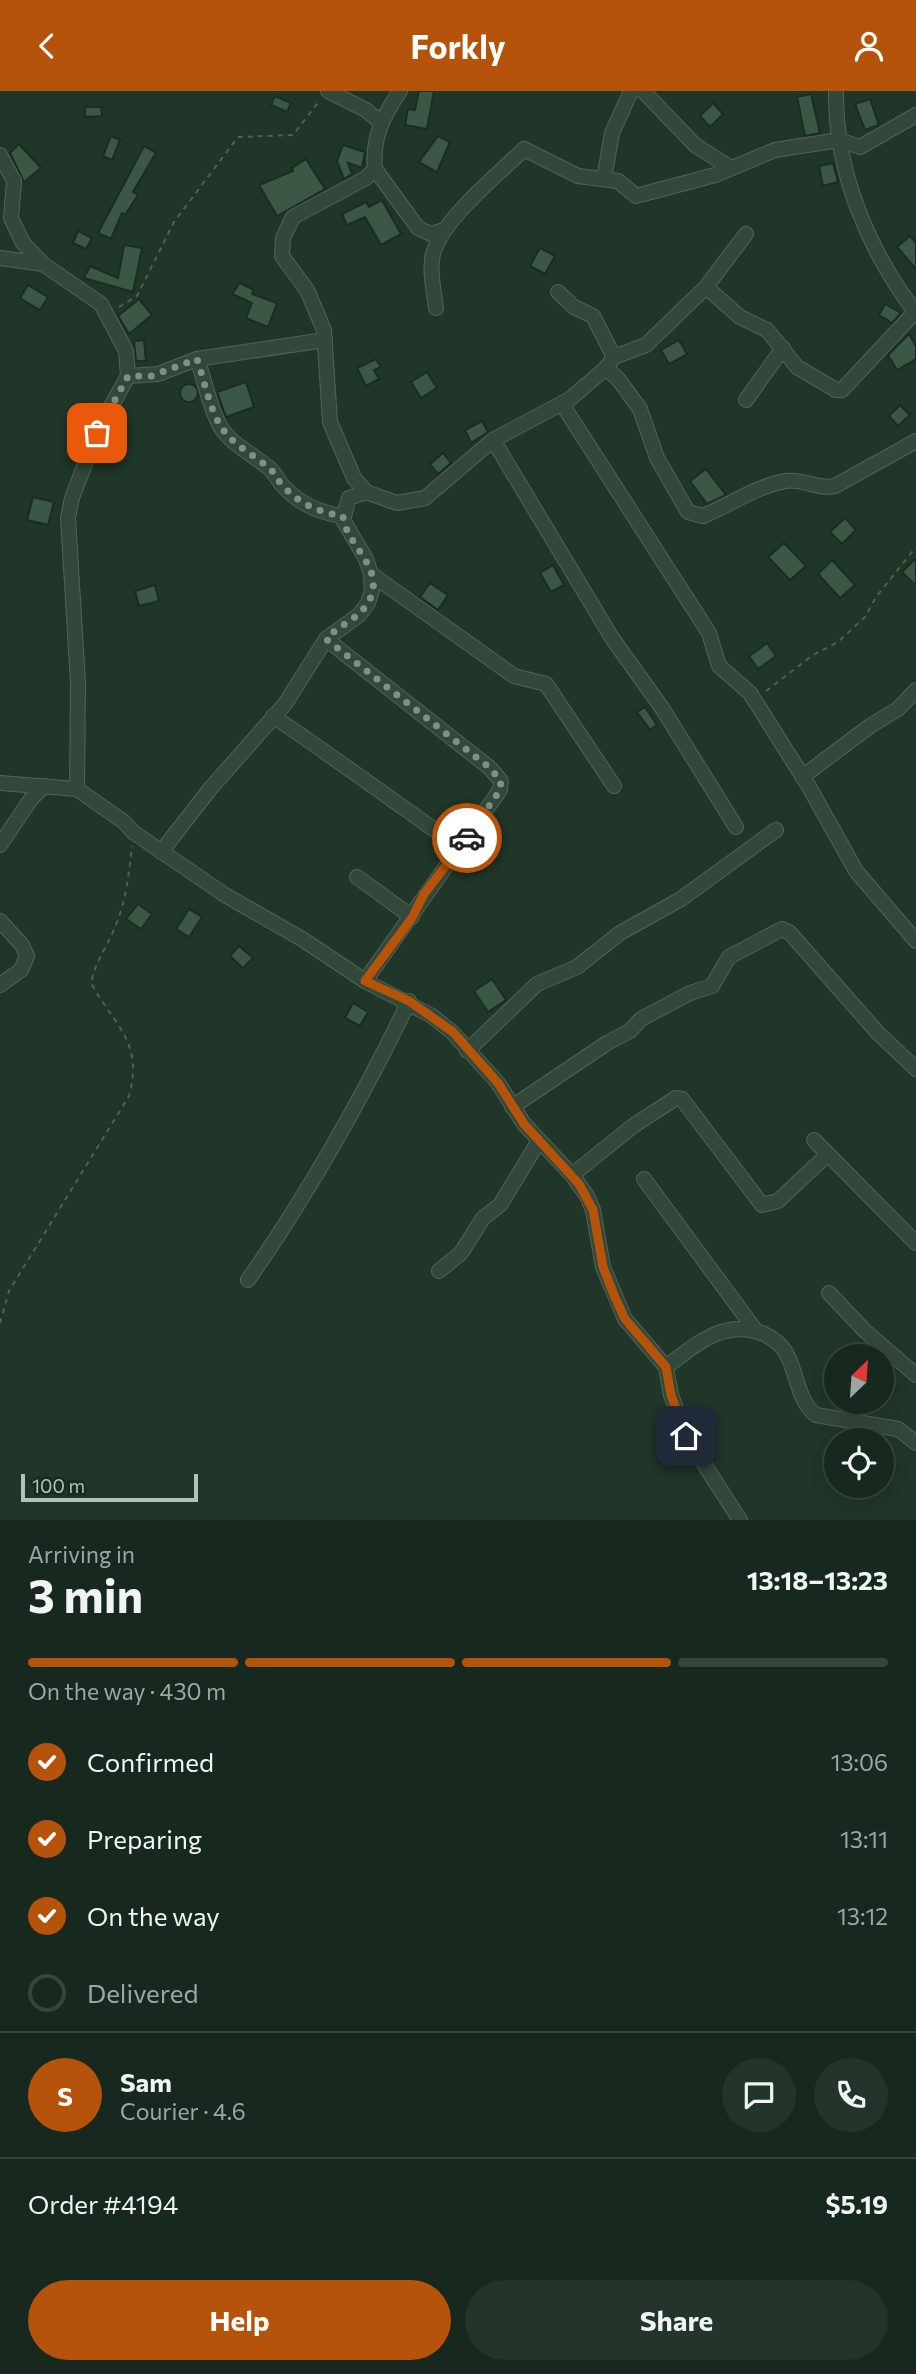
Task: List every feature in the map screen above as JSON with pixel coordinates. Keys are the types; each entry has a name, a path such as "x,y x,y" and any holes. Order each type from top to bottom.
{"street":[{"path":"328,91 366,110 380,122"},
{"path":"400,91 380,122 375,142 375,169 418,227 431,234 444,230"},
{"path":"604,179 612,133 631,91"},
{"path":"643,91 695,145 731,168"},
{"path":"706,287 740,317 767,330 797,367 827,388 842,390 915,313 881,261 866,230 839,140 836,91"},
{"path":"436,308 431,271 433,253 444,230 524,149 578,176 618,181 636,196 693,182 775,150 839,140 860,147 916,115"},
{"path":"0,155 15,181 11,218 16,231 43,264 91,295 107,313 123,341 128,376 98,430 72,498 68,518 78,682 78,789"},
{"path":"375,169 366,178 293,217 283,238 282,256 307,289 324,330 330,422 354,478 366,492 397,503 425,498 493,440 562,404 610,363 646,345 706,287 746,234"},
{"path":"0,258 43,264"},
{"path":"558,292 574,307 593,316 610,363 635,401 663,468 688,512 694,515 703,516 785,481 801,479 824,487 835,486 916,442"},
{"path":"128,376 151,376 197,359 325,340"},
{"path":"747,400 783,348"},
{"path":"197,359 217,418 228,435 250,456 271,469 286,489 301,500 327,515 343,516"},
{"path":"562,404 709,633 719,666 754,700 856,871 916,941"},
{"path":"493,440 612,638 662,708 736,827"},
{"path":"161,852 210,789 274,716 326,639 359,615 368,603 371,574 366,559 344,527 343,516 354,478"},
{"path":"349,498 366,492"},
{"path":"371,574 514,676 546,684 614,786"},
{"path":"326,639 490,768 501,781 500,790 365,981"},
{"path":"802,777 870,726 898,709 916,690"},
{"path":"274,716 308,737 353,774 460,848"},
{"path":"0,783 78,789 161,852 365,981 409,1001 453,1032 498,1083 512,1107 539,1142 572,1175 593,1210 603,1267 625,1319 666,1367 671,1395 686,1436 740,1520"},
{"path":"0,845 31,799 44,786"},
{"path":"467,1051 537,984 577,967 620,933 681,899 776,830"},
{"path":"358,877 412,918"},
{"path":"0,921 22,945 27,956 21,970 0,985"},
{"path":"512,1107 607,1043 630,1031 641,1019 712,985 729,957 782,929 790,933 878,1033 916,1069"},
{"path":"248,1280 323,1166 355,1111 409,1001"},
{"path":"572,1175 633,1126 676,1098 682,1099 762,1205 778,1201 827,1154"},
{"path":"814,1140 916,1243"},
{"path":"439,1271 461,1253 483,1218 499,1205 539,1142"},
{"path":"644,1179 756,1331"},
{"path":"829,1293 865,1331 916,1375"},
{"path":"666,1367 719,1331 736,1328 756,1331 773,1338 785,1351 804,1399 816,1415 898,1429 916,1443"}],"path":[{"path":"107,313 137,296 174,222 238,137 293,135 328,91"},
{"path":"754,700 813,655 838,642 865,617 876,597 916,547"},
{"path":"0,1323 9,1290 48,1231 69,1189 115,1123 129,1096 136,1073 122,1026 102,1002 91,983 95,964 115,927 129,876 133,832"}],"building":[{"path":"419,91 434,91 427,129 405,125 408,109 415,110"},
{"path":"811,94 820,133 805,136 797,97"},
{"path":"275,96 291,103 287,112 271,105"},
{"path":"870,99 879,125 865,130 855,104"},
{"path":"713,103 723,114 710,127 700,116"},
{"path":"85,107 101,107 102,116 85,117"},
{"path":"111,136 120,140 112,160 103,156"},
{"path":"438,136 450,142 437,172 419,162"},
{"path":"19,144 41,168 24,182 10,153"},
{"path":"343,145 365,152 362,168 348,163 352,174 344,179 337,161"},
{"path":"144,146 156,153 133,192 138,195 125,215 122,213 111,239 98,233"},
{"path":"306,159 325,189 277,216 259,185 293,171 292,168"},
{"path":"833,163 838,182 823,186 819,166"},
{"path":"382,200 401,234 381,245 365,217 347,225 342,214 366,202 369,207"},
{"path":"78,231 92,238 86,249 73,243"},
{"path":"910,236 916,243 916,269 897,247"},
{"path":"124,245 142,248 133,292 84,278 90,266 118,278"},
{"path":"540,248 555,256 545,274 530,266"},
{"path":"240,283 254,290 252,294 277,303 268,327 246,318 252,303 232,294"},
{"path":"28,285 48,297 40,310 20,298"},
{"path":"139,299 152,315 129,334 118,316"},
{"path":"885,304 901,313 892,323 879,315"},
{"path":"909,334 916,346 916,359 897,370 888,355"},
{"path":"144,340 146,361 136,361 134,341"},
{"path":"679,340 687,354 669,364 661,350"},
{"path":"376,359 381,367 374,370 379,379 366,386 357,368"},
{"path":"427,372 437,388 421,398 411,382"},
{"path":"246,382 254,407 226,417 217,392"},
{"path":"189,384 197,389 198,393 193,401 189,402 181,397 180,393 185,385"},
{"path":"900,405 910,415 898,426 889,416"},
{"path":"482,421 488,432 471,443 465,430"},
{"path":"443,453 451,463 438,474 430,464"},
{"path":"706,469 726,495 707,504 690,481"},
{"path":"33,497 54,502 48,525 27,520"},
{"path":"845,518 856,530 842,544 830,532"},
{"path":"784,543 806,566 790,580 768,557"},
{"path":"916,558 916,586 902,572"},
{"path":"832,560 855,585 840,598 818,574"},
{"path":"553,565 564,585 551,592 540,573"},
{"path":"430,583 448,595 438,610 420,597"},
{"path":"155,585 159,601 139,606 135,591"},
{"path":"767,643 776,656 758,669 749,656"},
{"path":"645,707 657,725 650,730 637,712"},
{"path":"138,904 152,914 141,929 126,919"},
{"path":"189,909 202,917 189,937 176,929"},
{"path":"239,946 253,958 243,968 230,956"},
{"path":"492,979 506,1000 488,1012 474,991"},
{"path":"353,1003 368,1012 360,1026 345,1018"}],"way so far":[{"path":"97,433 128,376 151,376 197,359 217,418 228,435 250,456 271,469 279,482 301,500 319,512 343,516 344,527 366,559 372,590 368,603 359,615 343,624 326,639 490,768 501,781 500,790 467,838"}],"route":[{"path":"467,838 449,865 424,894 412,918 365,981 409,1001 453,1032 498,1083 524,1124 579,1184 593,1210 603,1267 614,1295 635,1333 666,1367 671,1395 686,1436"}]}
